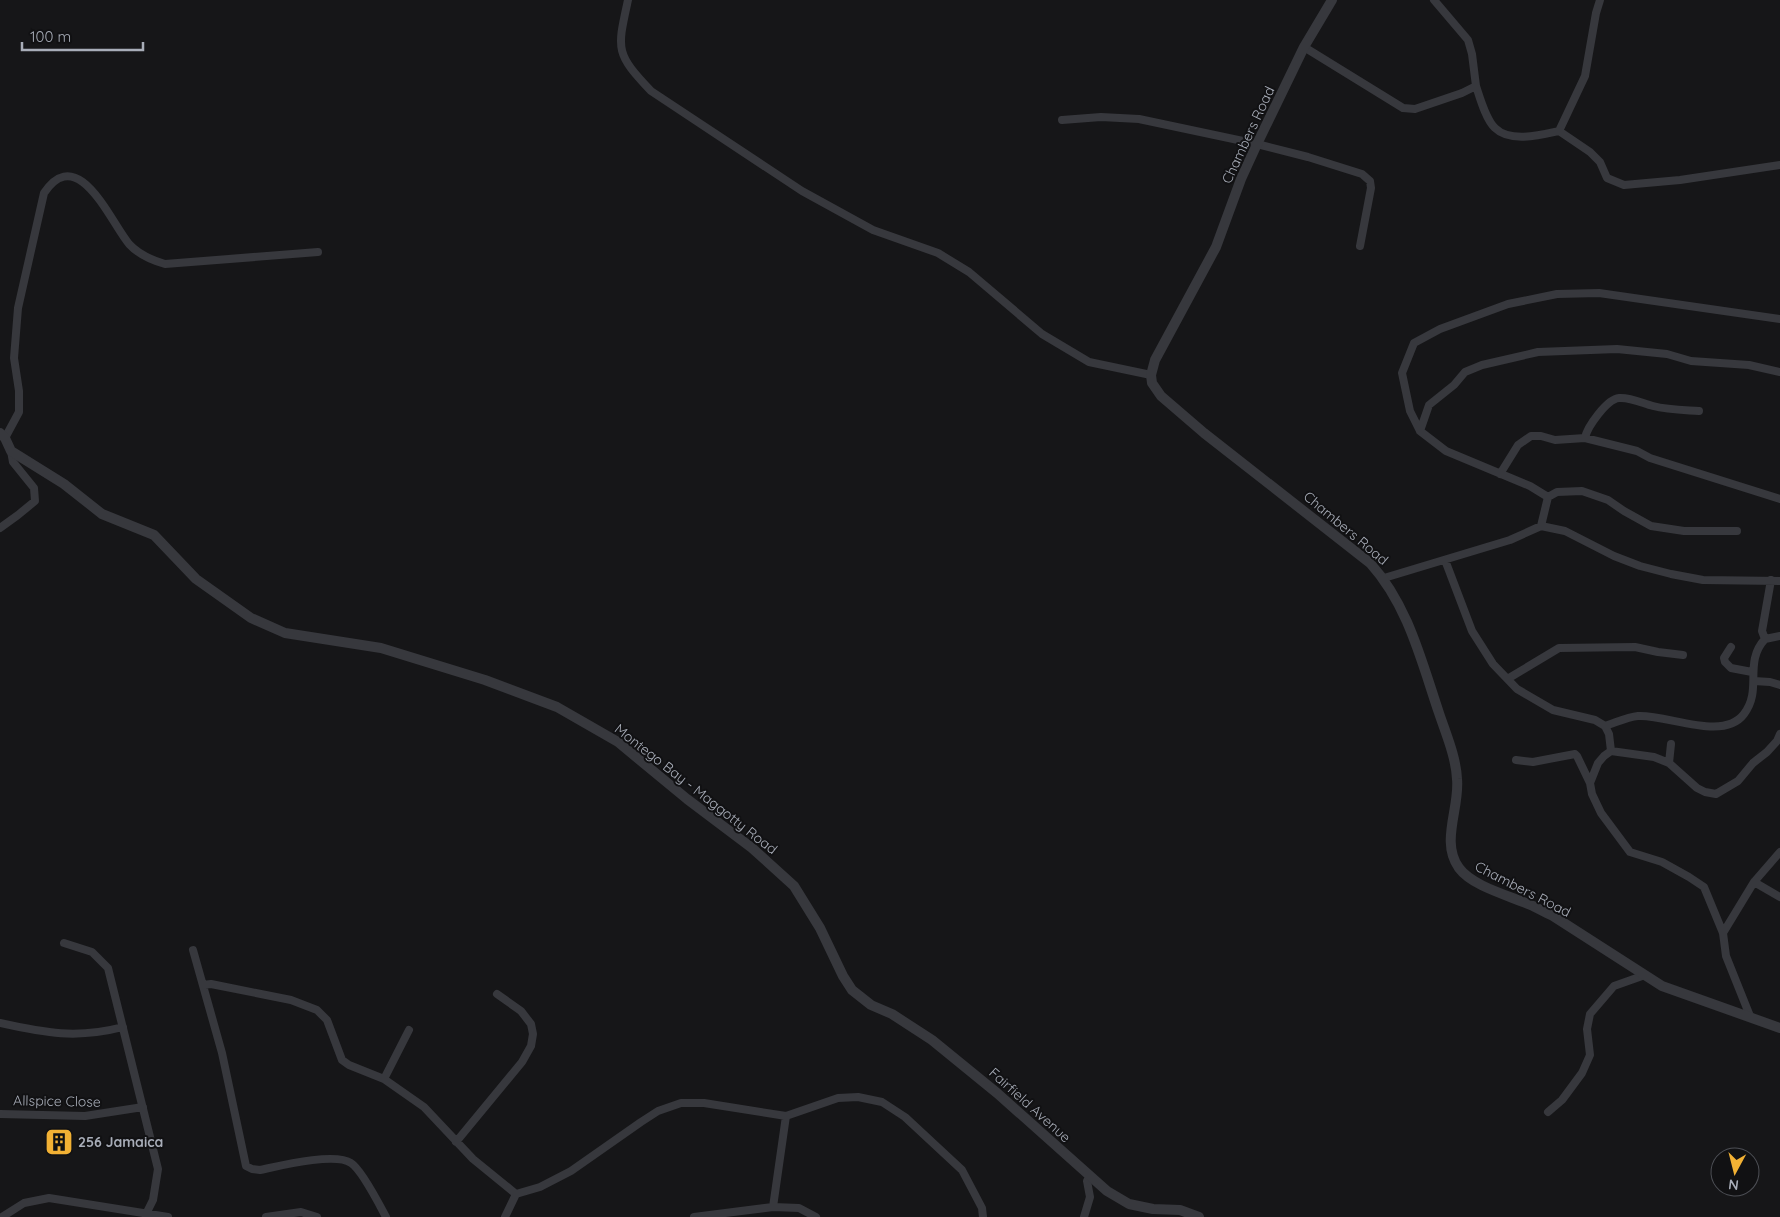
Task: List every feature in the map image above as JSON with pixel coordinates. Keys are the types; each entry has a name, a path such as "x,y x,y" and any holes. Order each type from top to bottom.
{"street":[{"path":"628,0 620,36 620,48 630,69 650,91 802,191 873,230 938,252 969,272 1042,334 1089,362 1151,375"},
{"name":"Chambers Road","path":"1332,0 1304,47 1257,144 1241,179 1216,247 1155,360 1151,375 1152,383 1161,396 1204,433 1370,562 1384,578 1395,596 1412,633 1453,756 1457,779 1457,800 1450,841 1452,854 1466,876 1553,916 1662,986 1780,1028"},
{"path":"1434,0 1468,40 1472,54 1476,86 1495,129 1512,136 1532,137 1558,131 1590,152 1600,162 1607,178 1624,185 1680,180 1780,166"},
{"path":"1558,131 1585,76 1600,0"},
{"path":"1304,47 1403,108 1416,109 1462,93 1476,86"},
{"path":"1062,120 1101,117 1139,118 1257,144 1308,157 1362,174 1368,178 1371,188 1360,246"},
{"path":"0,528 35,501 34,488 13,462 11,451 2,436 19,412 19,391 14,358 18,308 44,193 50,184 56,179 70,176 83,181 94,191 129,244 139,254 152,261 166,264 318,252"},
{"path":"1548,498 1530,486 1446,451 1420,431 1410,411 1402,373 1414,343 1440,329 1508,304 1557,294 1599,293 1780,319"},
{"path":"1420,431 1429,405 1454,385 1465,372 1482,365 1538,352 1617,349 1667,354 1691,360 1750,365 1780,372"},
{"path":"1585,438 1586,432 1605,407 1617,398 1626,398 1654,406 1699,411"},
{"path":"1500,474 1518,445 1531,436 1541,436 1554,440 1585,438 1637,451 1660,461 1780,499"},
{"name":"Montego Bay - Maggotty Road","path":"11,451 64,484 102,514 154,535 196,579 251,618 285,633 381,648 485,680 557,707 618,742 687,799 752,848 794,886 820,928 843,976 852,990"},
{"path":"1541,526 1548,498 1557,492 1582,491 1608,500 1651,526 1684,531 1737,531"},
{"path":"1384,578 1510,540 1541,526 1565,532 1614,556 1640,566 1671,574 1702,580 1780,581"},
{"path":"1445,560 1472,632 1493,664 1509,678 1517,689 1553,710 1595,720 1605,726 1609,734 1611,752"},
{"path":"1765,639 1762,631 1771,580"},
{"path":"1605,726 1637,716 1710,726 1732,725 1743,716 1750,705 1754,691 1752,672 1758,650 1765,639 1780,636"},
{"path":"1509,678 1559,648 1635,647 1683,655"},
{"path":"1731,647 1724,658 1724,662 1731,668 1752,672"},
{"path":"1754,681 1780,685"},
{"path":"1590,783 1598,762 1611,752 1654,757 1669,763 1698,788 1705,792 1716,794 1738,781 1753,763 1777,741 1780,734"},
{"path":"1669,763 1671,744"},
{"path":"1516,760 1533,762 1575,754 1590,783 1592,794 1601,814 1630,852 1662,862 1704,887 1723,933 1726,956 1750,1016"},
{"path":"1723,933 1754,882 1780,852"},
{"path":"1754,882 1780,897"},
{"path":"64,943 92,952 108,968 158,1169 153,1200 146,1214"},
{"path":"194,950 222,1053 246,1166 260,1170 315,1160 350,1162 359,1171 386,1217"},
{"path":"1548,1112 1567,1094 1582,1073 1590,1055 1587,1029 1590,1014 1614,986 1645,975"},
{"path":"203,985 211,984 291,1000 317,1010 327,1020 342,1060 349,1065 384,1079 424,1107 473,1160 516,1194"},
{"name":"Fairfield Avenue","path":"852,990 871,1005 892,1014 932,1040 997,1093 1107,1190 1129,1204 1153,1209 1180,1210 1199,1217"},
{"path":"456,1142 522,1062 531,1046 533,1034 531,1024 521,1011 498,994"},
{"path":"0,1023 38,1032 71,1034 98,1034 123,1027"},
{"path":"384,1079 409,1030"},
{"path":"505,1217 516,1194 540,1187 571,1171 658,1111 681,1103 704,1102 786,1116 838,1098 858,1096 882,1102 905,1117 962,1170 982,1208 983,1217"},
{"name":"Allspice Close","path":"0,1114 85,1116 143,1108"},
{"path":"773,1207 786,1116"},
{"path":"1084,1217 1090,1197 1087,1181 1090,1177"},
{"path":"2,1217 24,1203 49,1198 112,1213 168,1217"},
{"path":"694,1217 773,1207 799,1208 816,1217"},
{"path":"266,1217 301,1212 317,1217"}],"place":[{"name":"256 Jamaica","path":"59,1142"}]}
